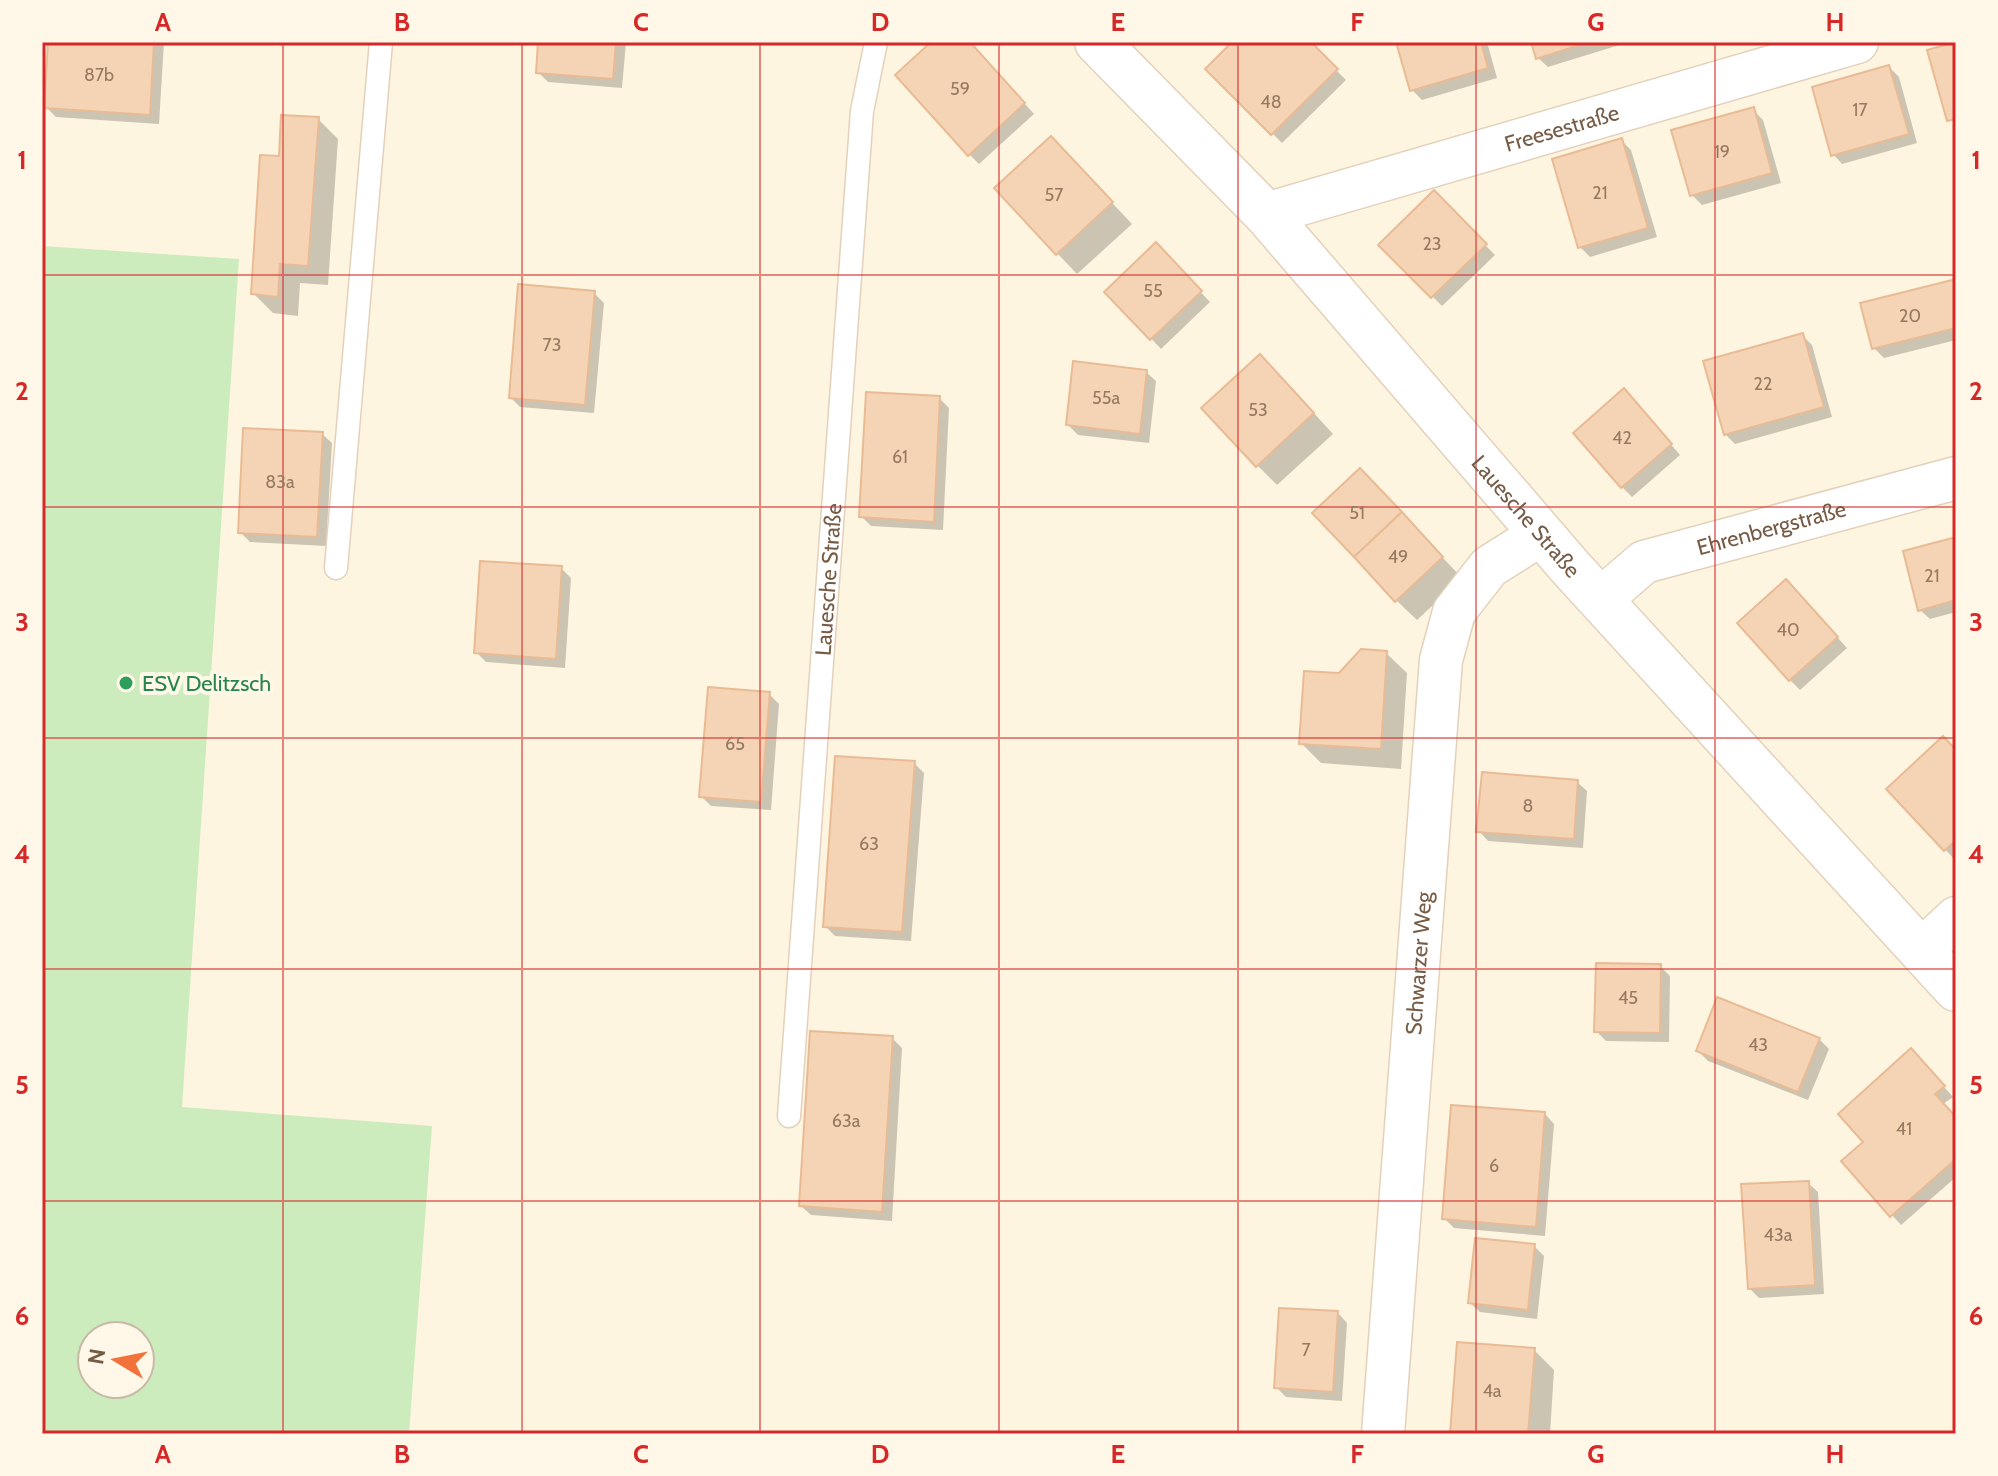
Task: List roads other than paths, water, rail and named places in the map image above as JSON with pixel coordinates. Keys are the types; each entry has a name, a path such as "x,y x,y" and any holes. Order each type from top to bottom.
{"street":[{"name":"Lauesche Straße","path":"1097,42 1266,214 1541,534 1956,989"},
{"name":"Freesestraße","path":"1266,214 1857,42"},
{"name":"Ehrenbergstraße","path":"1600,600 1644,562 1956,478"},
{"name":"Schwarzer Weg","path":"1383,1434 1441,660 1454,612 1489,567 1541,534"},
{"path":"1921,951 1956,918"}],"lane":[{"path":"336,568 381,42"},
{"name":"Lauesche Straße","path":"789,1116 862,111 876,42"}],"place":[{"name":"ESV Delitzsch","path":"126,683"}]}
